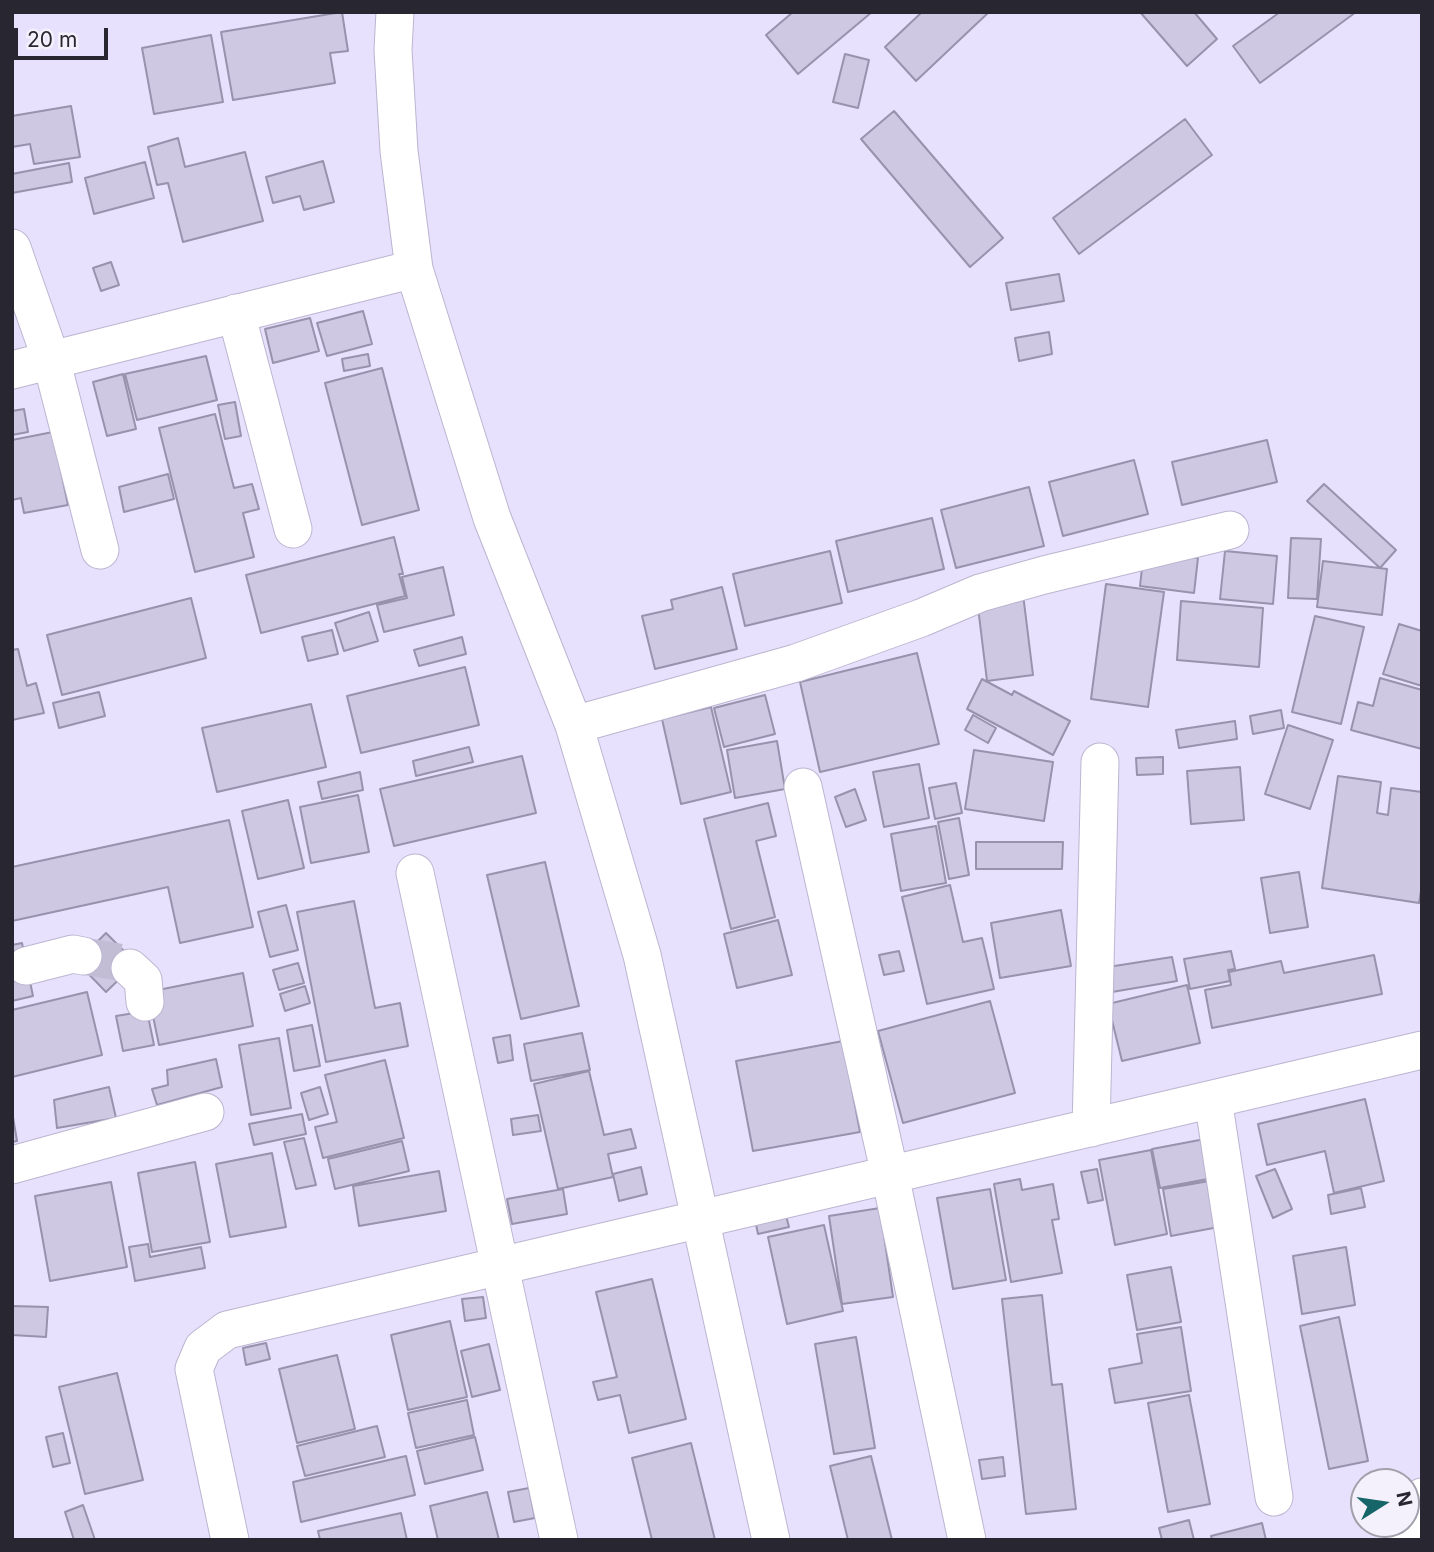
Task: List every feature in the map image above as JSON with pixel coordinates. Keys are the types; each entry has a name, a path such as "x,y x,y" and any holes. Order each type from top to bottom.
{"street":[{"path":"395,12 393,50 399,151 414,269 492,518 574,725 642,955 771,1540"},
{"path":"12,248 51,359 100,551"},
{"path":"12,370 414,269"},
{"path":"236,313 293,529"},
{"path":"574,725 796,663 921,618 980,593 1230,530"},
{"path":"1091,1128 1100,762"},
{"path":"803,787 890,1175 967,1540"},
{"path":"415,873 559,1540"},
{"path":"26,966 73,954 83,956"},
{"path":"130,968 143,980 145,1002"},
{"path":"230,1540 194,1368 203,1348 227,1330 1422,1050"},
{"path":"1213,1099 1274,1497"},
{"path":"12,1165 205,1112"},
{"path":"1403,1540 1422,1497"}],"building":[{"path":"342,12 348,51 330,53 335,83 233,100 221,32"},
{"path":"793,12 872,12 798,74 766,35"},
{"path":"922,12 989,12 916,81 885,47"},
{"path":"1140,12 1194,12 1217,39 1187,66"},
{"path":"1280,12 1356,12 1260,83 1233,46"},
{"path":"211,35 223,102 154,114 142,48"},
{"path":"845,54 869,60 858,108 833,102"},
{"path":"71,106 80,157 34,164 30,144 12,147 12,116"},
{"path":"894,111 1003,238 970,267 861,139"},
{"path":"1185,119 1212,155 1079,254 1053,218"},
{"path":"178,138 185,167 245,152 263,221 183,242 168,183 157,185 148,147"},
{"path":"323,161 334,202 304,210 300,196 273,203 266,177"},
{"path":"145,162 154,198 94,214 85,178"},
{"path":"69,163 72,182 12,193 12,174"},
{"path":"111,262 119,285 101,291 93,268"},
{"path":"1059,274 1064,301 1011,310 1006,283"},
{"path":"363,311 372,344 327,356 317,323"},
{"path":"310,318 319,351 273,363 265,329"},
{"path":"1049,332 1052,354 1019,361 1015,338"},
{"path":"368,354 370,366 344,371 342,359"},
{"path":"206,356 217,400 137,420 125,374"},
{"path":"382,368 419,510 362,525 325,383"},
{"path":"123,374 136,429 107,436 93,382"},
{"path":"235,402 241,436 225,439 218,405"},
{"path":"24,409 28,432 12,435 12,411"},
{"path":"215,414 234,488 252,484 259,509 243,513 254,557 195,572 159,428"},
{"path":"53,432 68,505 24,513 21,498 12,500 12,440"},
{"path":"1267,440 1277,482 1182,505 1172,462"},
{"path":"1134,460 1148,514 1063,536 1049,482"},
{"path":"168,474 174,499 124,512 119,487"},
{"path":"1324,484 1396,550 1380,568 1307,501"},
{"path":"1029,487 1044,546 956,568 941,510"},
{"path":"932,518 944,569 848,592 836,541"},
{"path":"394,537 405,596 261,633 246,575"},
{"path":"1291,538 1321,539 1317,599 1288,598"},
{"path":"830,551 842,603 745,626 733,574"},
{"path":"1144,551 1198,558 1194,593 1140,586"},
{"path":"1225,551 1277,556 1273,604 1220,599"},
{"path":"1323,561 1387,569 1382,615 1317,607"},
{"path":"443,567 454,615 384,632 377,605 407,598 402,577"},
{"path":"1106,584 1164,592 1148,707 1091,699"},
{"path":"722,587 737,649 655,669 642,616 673,609 671,600"},
{"path":"1023,594 1033,675 987,681 977,599"},
{"path":"191,598 206,658 62,695 47,635"},
{"path":"1181,601 1263,608 1259,667 1177,660"},
{"path":"369,612 378,641 344,651 335,623"},
{"path":"1315,616 1364,627 1341,724 1292,712"},
{"path":"1399,624 1422,631 1422,686 1383,674"},
{"path":"332,630 338,654 308,661 302,637"},
{"path":"462,637 466,654 419,666 414,650"},
{"path":"18,649 27,686 36,683 44,713 12,720 12,650"},
{"path":"917,653 939,744 820,772 800,682"},
{"path":"465,667 479,725 361,753 347,696"},
{"path":"1380,678 1422,690 1422,749 1351,730 1358,702 1373,706"},
{"path":"982,679 1012,695 1014,691 1070,721 1053,755 967,709"},
{"path":"99,692 105,716 59,728 53,703"},
{"path":"765,695 775,734 724,747 714,708"},
{"path":"311,704 326,767 217,792 202,728"},
{"path":"711,707 731,792 681,804 662,719"},
{"path":"1281,710 1284,728 1253,734 1250,716"},
{"path":"973,715 996,728 988,743 965,730"},
{"path":"1235,721 1237,739 1179,748 1176,730"},
{"path":"1288,725 1333,740 1310,809 1265,794"},
{"path":"777,741 785,789 735,798 727,750"},
{"path":"469,747 473,762 416,776 413,761"},
{"path":"974,750 1053,762 1044,821 965,809"},
{"path":"522,756 536,813 394,846 380,789"},
{"path":"1163,757 1163,774 1137,775 1136,758"},
{"path":"919,764 929,818 884,827 873,772"},
{"path":"1240,767 1244,820 1191,824 1187,771"},
{"path":"360,772 363,790 322,799 318,782"},
{"path":"1338,776 1381,782 1377,813 1388,815 1391,788 1422,792 1422,885 1419,903 1322,888"},
{"path":"956,783 962,813 935,819 929,788"},
{"path":"855,789 866,820 846,827 835,797"},
{"path":"358,795 369,852 311,863 300,807"},
{"path":"288,800 304,868 258,879 242,811"},
{"path":"768,803 776,836 756,841 775,917 731,929 704,819"},
{"path":"959,818 969,875 949,879 938,822"},
{"path":"229,820 253,927 180,943 168,887 12,921 12,867"},
{"path":"936,826 946,883 901,891 891,834"},
{"path":"976,842 1063,842 1062,869 976,869"},
{"path":"545,862 579,1006 521,1019 487,875"},
{"path":"1299,872 1308,927 1270,933 1261,878"},
{"path":"950,885 963,942 982,938 994,989 927,1004 902,897"},
{"path":"354,901 375,1008 400,1003 408,1046 326,1062 297,912"},
{"path":"286,905 298,950 270,957 258,912"},
{"path":"1061,910 1071,966 1000,978 991,923"},
{"path":"778,920 792,975 737,988 724,934"},
{"path":"106,933 136,963 106,992 77,962"},
{"path":"22,943 33,996 12,1001 12,945"},
{"path":"899,951 904,971 884,975 879,955"},
{"path":"1231,951 1235,969 1228,970 1230,981 1190,989 1184,959"},
{"path":"1374,955 1382,994 1212,1028 1205,990 1231,985 1229,972 1281,961 1284,973"},
{"path":"1172,957 1177,981 1112,992 1108,967"},
{"path":"298,963 304,983 279,990 273,970"},
{"path":"243,973 253,1026 159,1045 148,992"},
{"path":"1187,985 1200,1043 1122,1061 1108,1004"},
{"path":"305,986 310,1003 285,1011 280,994"},
{"path":"87,992 102,1055 12,1077 12,1010"},
{"path":"990,1001 1015,1093 903,1123 878,1031"},
{"path":"147,1011 154,1045 123,1051 116,1016"},
{"path":"312,1025 320,1066 294,1071 287,1030"},
{"path":"582,1033 590,1070 531,1081 524,1044"},
{"path":"510,1035 513,1060 498,1063 493,1038"},
{"path":"279,1038 291,1108 251,1115 239,1045"},
{"path":"843,1041 860,1132 753,1151 736,1061"},
{"path":"216,1059 222,1087 157,1105 152,1089 168,1085 167,1070"},
{"path":"385,1060 404,1138 323,1158 315,1127 337,1122 325,1075"},
{"path":"589,1071 604,1135 631,1129 636,1148 608,1154 613,1177 558,1189 534,1084"},
{"path":"109,1087 116,1118 57,1128 54,1100"},
{"path":"320,1087 328,1114 309,1120 301,1093"},
{"path":"1365,1099 1384,1181 1334,1193 1325,1151 1267,1165 1258,1124"},
{"path":"12,1111 17,1141 12,1142"},
{"path":"302,1114 306,1134 254,1145 249,1124"},
{"path":"538,1115 541,1131 513,1135 511,1119"},
{"path":"304,1138 316,1185 296,1189 284,1142"},
{"path":"1205,1139 1213,1178 1160,1188 1152,1149"},
{"path":"402,1141 409,1171 335,1189 328,1159"},
{"path":"1151,1150 1167,1234 1115,1245 1099,1160"},
{"path":"272,1153 286,1227 230,1237 216,1164"},
{"path":"195,1162 210,1242 152,1252 138,1173"},
{"path":"641,1167 647,1194 619,1201 613,1174"},
{"path":"1097,1169 1103,1200 1088,1203 1081,1172"},
{"path":"1275,1169 1292,1209 1273,1218 1256,1176"},
{"path":"439,1171 446,1211 359,1226 353,1186"},
{"path":"1020,1179 1022,1190 1053,1184 1059,1219 1052,1220 1062,1273 1011,1282 994,1184"},
{"path":"1215,1180 1224,1226 1171,1236 1163,1189"},
{"path":"111,1182 127,1267 50,1281 35,1196"},
{"path":"1361,1188 1365,1207 1331,1214 1328,1195"},
{"path":"563,1189 567,1214 512,1224 507,1199"},
{"path":"990,1189 1006,1280 953,1289 937,1198"},
{"path":"784,1208 789,1227 758,1234 754,1215"},
{"path":"880,1208 893,1297 842,1304 829,1216"},
{"path":"824,1225 843,1311 787,1324 768,1237"},
{"path":"148,1244 150,1257 201,1247 205,1268 135,1281 129,1247"},
{"path":"1346,1247 1355,1305 1302,1314 1293,1256"},
{"path":"1171,1267 1181,1322 1137,1330 1127,1275"},
{"path":"652,1279 686,1419 629,1433 620,1395 598,1400 593,1382 617,1377 596,1292"},
{"path":"1042,1295 1052,1385 1062,1384 1076,1509 1026,1514 1002,1299"},
{"path":"483,1297 486,1318 465,1321 462,1299"},
{"path":"12,1306 48,1307 46,1337 12,1335"},
{"path":"1339,1317 1368,1461 1329,1469 1300,1326"},
{"path":"450,1321 467,1397 408,1410 391,1335"},
{"path":"1181,1327 1191,1391 1115,1403 1109,1369 1142,1363 1137,1334"},
{"path":"856,1337 875,1448 834,1454 815,1344"},
{"path":"266,1343 270,1359 246,1365 243,1348"},
{"path":"489,1344 500,1390 472,1397 461,1351"},
{"path":"337,1355 355,1429 297,1443 279,1369"},
{"path":"117,1373 143,1480 85,1494 59,1387"},
{"path":"1189,1395 1210,1504 1168,1512 1148,1403"},
{"path":"467,1400 474,1435 416,1448 408,1413"},
{"path":"377,1426 385,1457 305,1476 297,1446"},
{"path":"63,1433 70,1463 53,1467 46,1437"},
{"path":"475,1437 483,1470 425,1484 417,1451"},
{"path":"691,1443 715,1540 652,1540 632,1458"},
{"path":"406,1456 415,1495 301,1522 293,1482"},
{"path":"871,1456 892,1540 848,1540 830,1466"},
{"path":"1003,1457 1005,1476 982,1479 979,1460"},
{"path":"529,1488 535,1518 514,1522 508,1492"},
{"path":"487,1492 499,1540 438,1540 430,1506"},
{"path":"83,1505 95,1540 74,1540 65,1512"},
{"path":"401,1513 407,1540 320,1540 318,1531"},
{"path":"1189,1520 1194,1540 1162,1540 1159,1528"},
{"path":"1262,1523 1266,1540 1212,1540 1211,1536"}],"tunnel":[{"path":"83,956 124,963 130,968"}]}
